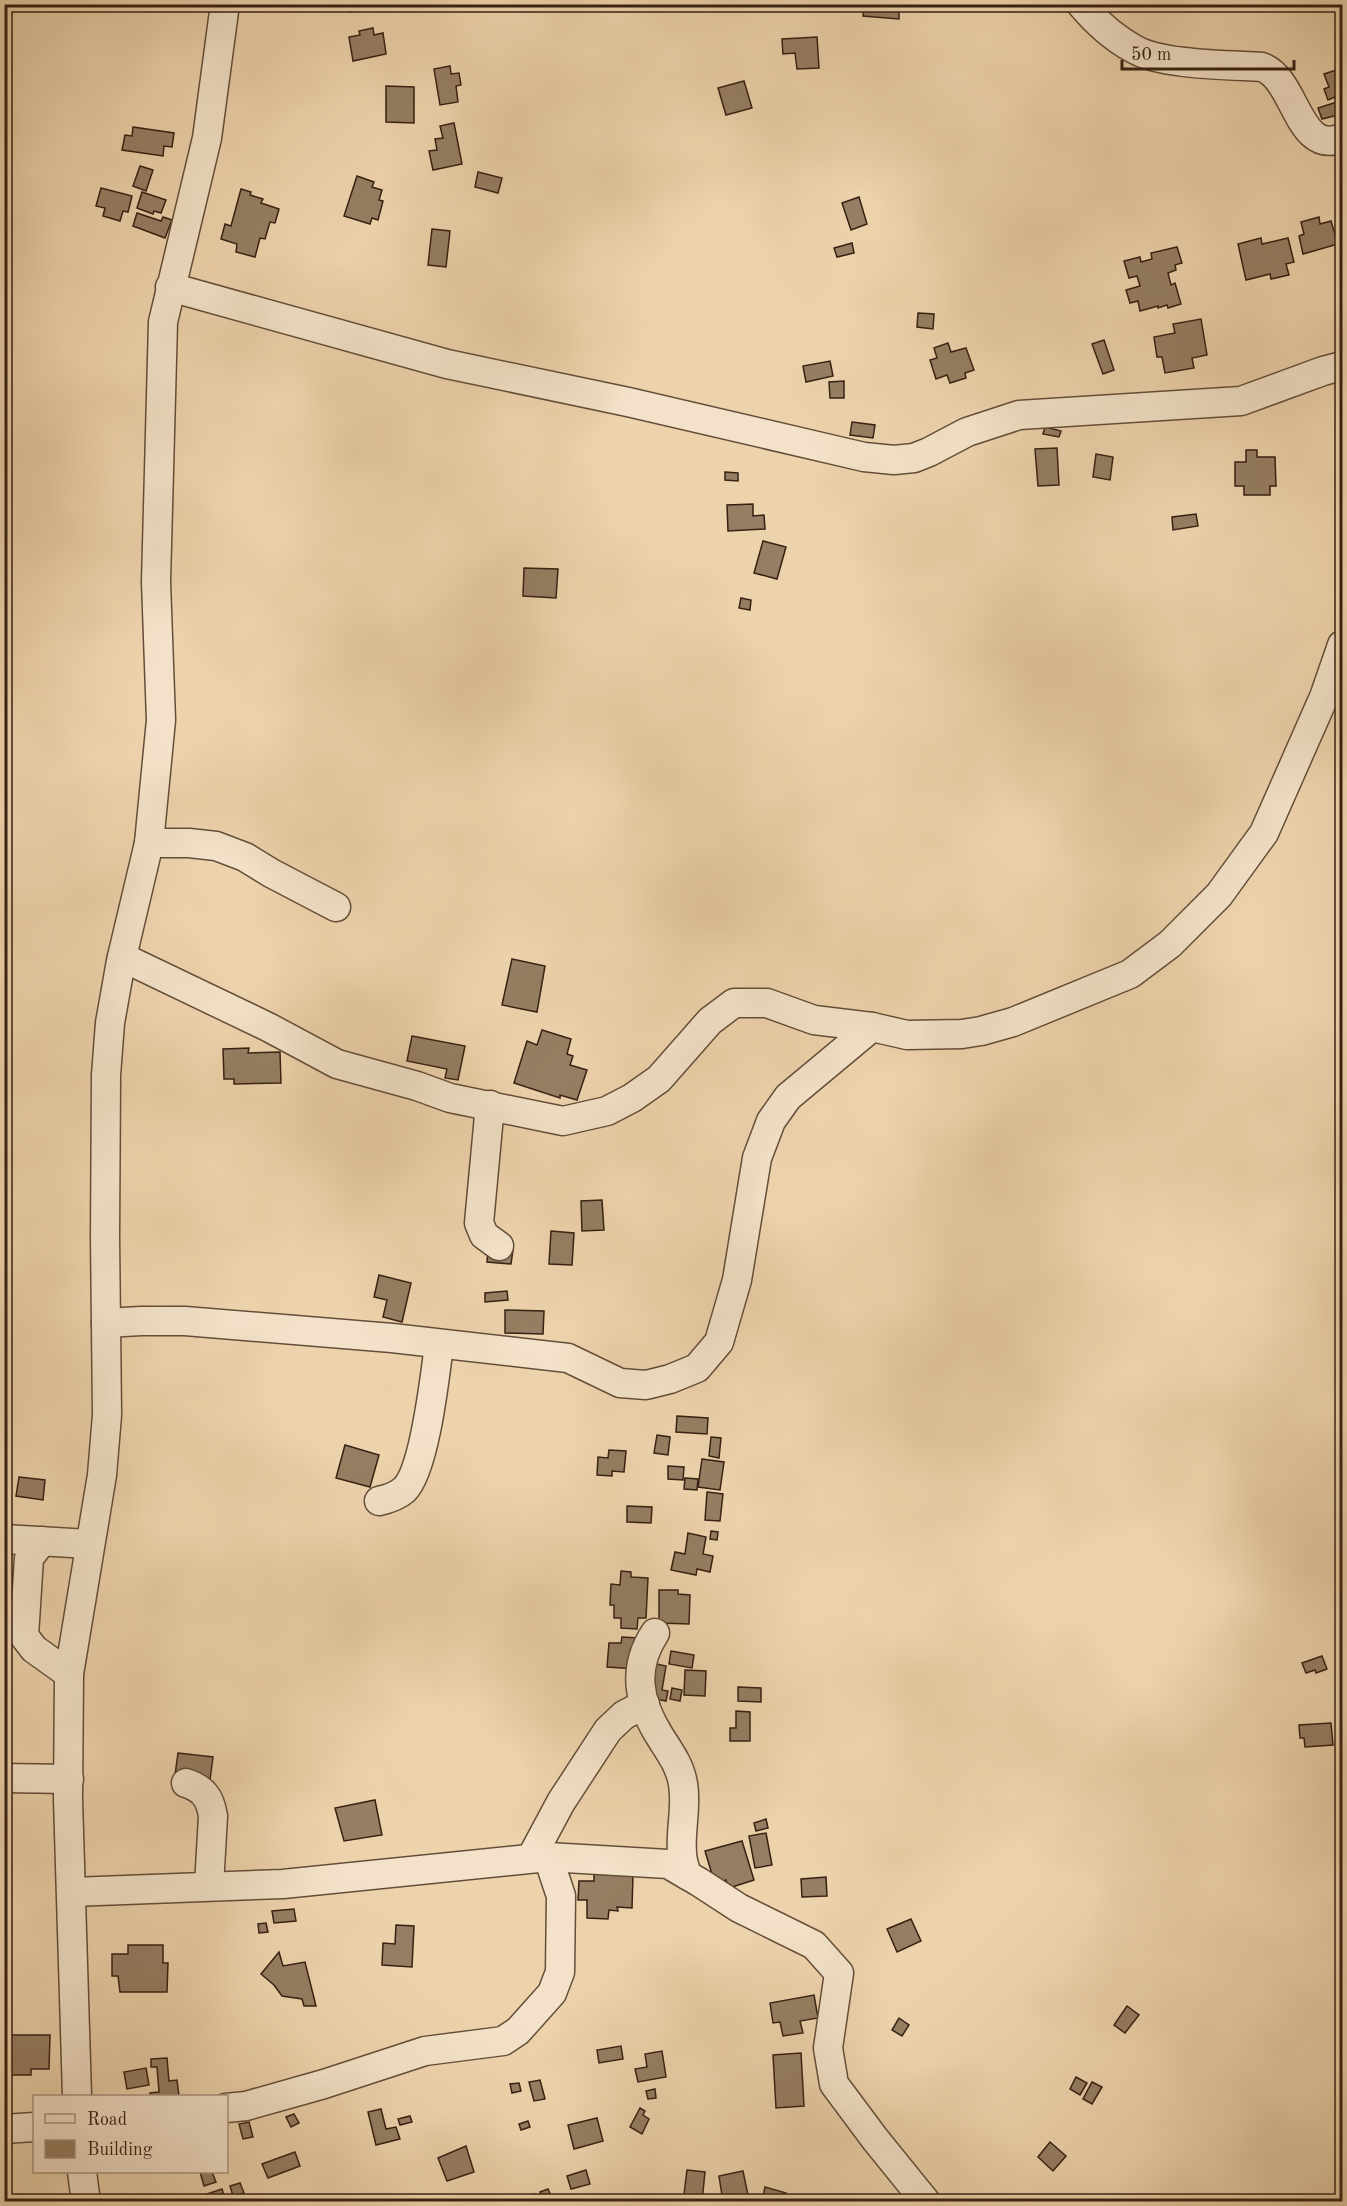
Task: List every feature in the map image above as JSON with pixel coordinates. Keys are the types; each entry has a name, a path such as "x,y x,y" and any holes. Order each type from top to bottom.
{"street":[{"path":"77,2095 69,1779 69,1674 102,1475 107,1415 106,1075 110,1023 122,957 149,843 161,720 156,582 163,322 207,138 225,4"},
{"path":"1081,4 1106,30 1135,50 1164,59 1262,67 1271,71 1282,82 1307,130 1316,137 1336,140 1342,138"},
{"path":"170,286 447,363 864,457 894,460 914,458 967,432 1019,415 1241,401 1342,366"},
{"path":"122,957 337,1064 417,1086 450,1098 563,1121 607,1111 632,1098 659,1079 710,1021 734,1003 767,1003 814,1020 872,1027 907,1035 962,1034 981,1031 1013,1022 1130,974 1170,944 1219,895 1264,833 1324,697 1342,645"},
{"path":"149,843 216,846 245,857 336,907"},
{"path":"105,1323 185,1322 392,1338 568,1358 620,1383 646,1384 670,1379 698,1368 719,1342 736,1280 757,1158 771,1121 788,1097 872,1027"},
{"path":"490,1105 479,1223 484,1235 499,1246"},
{"path":"379,1502 393,1497 406,1488 414,1472 424,1441 439,1345"},
{"path":"4,1539 89,1544"},
{"path":"42,1541 29,1558 24,1636 34,1649 69,1674"},
{"path":"655,1633 647,1644 639,1681 645,1704 658,1734 679,1768 685,1805 682,1855 687,1875"},
{"path":"539,1858 561,1802 608,1730 624,1715 645,1704"},
{"path":"4,1778 69,1779"},
{"path":"186,1783 199,1787 207,1795 212,1806 209,1886"},
{"path":"228,2108 246,2106 324,2084 425,2051 503,2041 518,2031 552,1993 560,1972 561,1896 539,1858"},
{"path":"72,1892 283,1884 539,1858 668,1864 739,1908 814,1945 838,1973 828,2048 834,2084 926,2202"},
{"path":"4,2129 33,2127"},
{"path":"82,2173 86,2202"}],"building":[{"path":"348,4 399,4 399,6 349,12"},
{"path":"864,4 899,4 899,19 863,16"},
{"path":"373,28 374,35 383,33 386,54 353,61 349,37 360,35 359,31"},
{"path":"817,37 819,68 797,69 795,53 783,54 782,39"},
{"path":"450,66 451,74 459,73 461,85 456,86 458,102 440,105 434,69"},
{"path":"1342,68 1342,114 1322,119 1318,108 1337,102 1335,97 1328,100 1324,89 1329,87 1324,74"},
{"path":"744,81 752,108 726,115 718,88"},
{"path":"386,86 414,87 414,123 386,122"},
{"path":"454,123 462,164 433,170 429,151 437,150 435,139 443,138 440,126"},
{"path":"133,127 174,133 172,147 164,146 163,156 122,150 125,135 132,136"},
{"path":"140,166 153,170 146,191 133,186"},
{"path":"478,172 502,178 498,193 475,187"},
{"path":"357,176 374,182 372,187 382,190 379,200 383,201 378,220 372,218 370,224 344,216"},
{"path":"101,188 132,196 128,212 123,211 120,221 103,216 105,208 96,206"},
{"path":"241,189 263,199 261,203 279,209 275,223 270,222 265,239 260,238 255,257 236,252 237,244 221,239 225,224 231,226"},
{"path":"142,192 166,200 161,213 154,211 153,214 137,208"},
{"path":"859,197 867,224 851,230 842,203"},
{"path":"137,213 161,221 163,217 172,220 165,238 133,226"},
{"path":"1319,217 1320,224 1331,221 1338,244 1303,254 1299,236 1304,234 1301,222"},
{"path":"432,229 450,231 446,267 428,265"},
{"path":"1261,238 1262,244 1288,238 1294,262 1286,264 1289,275 1271,279 1270,274 1246,280 1238,244"},
{"path":"852,243 854,253 837,257 834,248"},
{"path":"1177,247 1182,263 1175,265 1176,270 1168,273 1171,285 1175,283 1181,304 1168,308 1167,305 1158,308 1158,306 1140,311 1138,301 1130,303 1126,290 1140,286 1137,276 1129,278 1124,261 1140,257 1141,262 1152,259 1151,253"},
{"path":"918,313 934,314 933,329 917,327"},
{"path":"1201,319 1207,355 1192,358 1194,368 1165,373 1162,357 1157,357 1154,337 1175,333 1173,324"},
{"path":"1104,340 1114,370 1103,374 1092,344"},
{"path":"948,343 951,352 966,348 974,370 965,373 966,378 950,383 947,375 936,379 930,360 937,358 934,348"},
{"path":"830,361 833,376 806,382 803,366"},
{"path":"844,381 844,398 830,398 829,382"},
{"path":"852,422 875,425 873,438 850,435"},
{"path":"1045,427 1061,431 1059,437 1043,434"},
{"path":"1057,448 1059,485 1038,486 1035,449"},
{"path":"1246,450 1257,450 1257,457 1275,457 1276,486 1270,486 1270,495 1244,495 1244,486 1235,486 1235,462 1246,462"},
{"path":"1096,454 1113,457 1110,480 1093,477"},
{"path":"725,472 738,473 738,481 725,480"},
{"path":"753,504 753,516 764,515 765,529 728,531 727,505"},
{"path":"1196,514 1198,526 1173,530 1172,517"},
{"path":"763,541 786,547 777,579 754,573"},
{"path":"524,568 558,569 556,598 523,596"},
{"path":"741,598 751,600 750,610 739,608"},
{"path":"512,959 545,966 537,1012 502,1005"},
{"path":"542,1030 571,1039 567,1054 573,1056 570,1065 587,1070 577,1100 560,1095 560,1098 514,1083 527,1041 537,1045"},
{"path":"412,1036 465,1046 458,1080 445,1078 447,1069 407,1061"},
{"path":"249,1048 248,1053 280,1052 281,1083 234,1084 234,1079 224,1079 223,1049"},
{"path":"602,1200 604,1230 582,1231 581,1201"},
{"path":"551,1231 574,1233 572,1265 549,1264"},
{"path":"488,1248 513,1250 511,1264 487,1262"},
{"path":"379,1275 411,1283 402,1322 383,1317 387,1300 374,1297"},
{"path":"507,1291 508,1300 485,1302 485,1293"},
{"path":"505,1310 544,1311 543,1334 505,1333"},
{"path":"677,1416 708,1418 707,1434 676,1432"},
{"path":"657,1435 670,1437 668,1455 654,1453"},
{"path":"711,1437 721,1438 719,1458 709,1456"},
{"path":"345,1445 379,1455 370,1487 336,1478"},
{"path":"609,1450 626,1451 624,1472 612,1471 612,1476 597,1475 598,1457 608,1458"},
{"path":"702,1459 724,1462 720,1490 698,1487"},
{"path":"668,1466 684,1467 683,1480 668,1479"},
{"path":"19,1477 45,1480 43,1500 16,1496"},
{"path":"685,1478 698,1479 697,1490 684,1489"},
{"path":"707,1492 723,1494 720,1521 705,1520"},
{"path":"627,1506 652,1507 651,1523 627,1522"},
{"path":"711,1531 718,1532 717,1540 710,1539"},
{"path":"688,1533 706,1537 703,1554 713,1556 710,1572 697,1569 696,1575 671,1570 675,1552 685,1554"},
{"path":"621,1571 631,1572 631,1577 648,1578 646,1618 638,1618 637,1629 621,1628 621,1618 614,1618 614,1605 610,1605 611,1584 620,1585"},
{"path":"14,1573 16,1598 4,1599 4,1574"},
{"path":"659,1590 678,1590 678,1594 690,1595 689,1624 659,1623"},
{"path":"622,1637 638,1638 637,1669 607,1667 609,1643 621,1643"},
{"path":"671,1651 694,1655 692,1668 669,1664"},
{"path":"1322,1656 1327,1669 1316,1673 1315,1670 1306,1673 1302,1663"},
{"path":"652,1663 666,1666 662,1690 668,1691 666,1701 646,1697"},
{"path":"685,1670 706,1671 705,1696 684,1695"},
{"path":"738,1687 761,1688 761,1702 738,1701"},
{"path":"672,1688 682,1690 680,1701 670,1699"},
{"path":"736,1711 750,1712 750,1741 730,1741 730,1728 736,1728"},
{"path":"1331,1723 1333,1745 1305,1747 1304,1738 1300,1738 1299,1725"},
{"path":"178,1753 213,1757 210,1780 175,1775"},
{"path":"375,1800 382,1835 344,1841 335,1808"},
{"path":"766,1819 768,1828 756,1831 754,1823"},
{"path":"766,1833 772,1865 755,1868 749,1836"},
{"path":"742,1841 754,1880 729,1888 726,1880 715,1884 705,1851"},
{"path":"594,1873 633,1875 632,1908 617,1907 618,1911 609,1910 608,1919 587,1918 587,1900 578,1900 579,1881 594,1881"},
{"path":"826,1877 827,1896 802,1897 801,1879"},
{"path":"294,1909 296,1921 274,1923 272,1911"},
{"path":"911,1919 921,1941 897,1952 887,1929"},
{"path":"266,1923 268,1932 259,1933 258,1924"},
{"path":"396,1925 414,1926 412,1967 382,1965 383,1943 395,1944"},
{"path":"128,1945 163,1945 163,1963 168,1963 167,1992 120,1992 118,1976 112,1976 112,1954 128,1954"},
{"path":"279,1952 283,1966 305,1962 316,2006 304,2006 302,1999 282,1996 274,1985 261,1974"},
{"path":"814,1995 818,2018 800,2021 803,2033 783,2036 780,2022 773,2023 770,2003"},
{"path":"1127,2006 1139,2015 1125,2033 1114,2025"},
{"path":"899,2018 909,2025 902,2036 892,2030"},
{"path":"9,2035 50,2035 49,2069 31,2069 31,2075 9,2075"},
{"path":"621,2046 623,2059 599,2063 597,2050"},
{"path":"662,2051 666,2077 638,2082 635,2069 647,2067 645,2054"},
{"path":"801,2053 804,2106 776,2108 773,2055"},
{"path":"167,2058 169,2081 177,2080 179,2095 150,2095 150,2093 159,2092 157,2067 151,2067 151,2059"},
{"path":"146,2068 149,2085 127,2089 124,2072"},
{"path":"1076,2077 1087,2083 1080,2095 1070,2089"},
{"path":"540,2080 545,2099 534,2101 529,2082"},
{"path":"1092,2082 1102,2087 1092,2104 1083,2099"},
{"path":"519,2083 521,2091 512,2093 510,2084"},
{"path":"655,2089 656,2098 648,2099 646,2091"},
{"path":"640,2108 645,2111 643,2115 649,2119 642,2134 630,2127"},
{"path":"381,2109 386,2129 396,2127 400,2139 376,2145 368,2112"},
{"path":"294,2114 299,2123 291,2127 286,2117"},
{"path":"410,2116 412,2122 400,2125 398,2119"},
{"path":"597,2118 603,2141 574,2149 568,2125"},
{"path":"528,2121 530,2127 521,2130 519,2124"},
{"path":"249,2122 253,2137 243,2139 239,2124"},
{"path":"1050,2142 1066,2156 1053,2171 1038,2157"},
{"path":"466,2146 474,2172 447,2181 438,2158"},
{"path":"295,2152 300,2166 268,2178 262,2164"},
{"path":"586,2170 590,2184 571,2189 567,2176"},
{"path":"687,2170 705,2172 702,2202 683,2202"},
{"path":"743,2171 749,2200 723,2202 719,2176"},
{"path":"200,2173 212,2173 216,2182 204,2186"},
{"path":"240,2183 244,2193 233,2196 230,2186"},
{"path":"765,2187 786,2193 784,2202 762,2202"},
{"path":"222,2189 226,2202 199,2202 198,2197"},
{"path":"548,2189 552,2198 543,2201 540,2192"},
{"path":"535,2194 538,2202 528,2202 527,2197"}]}
